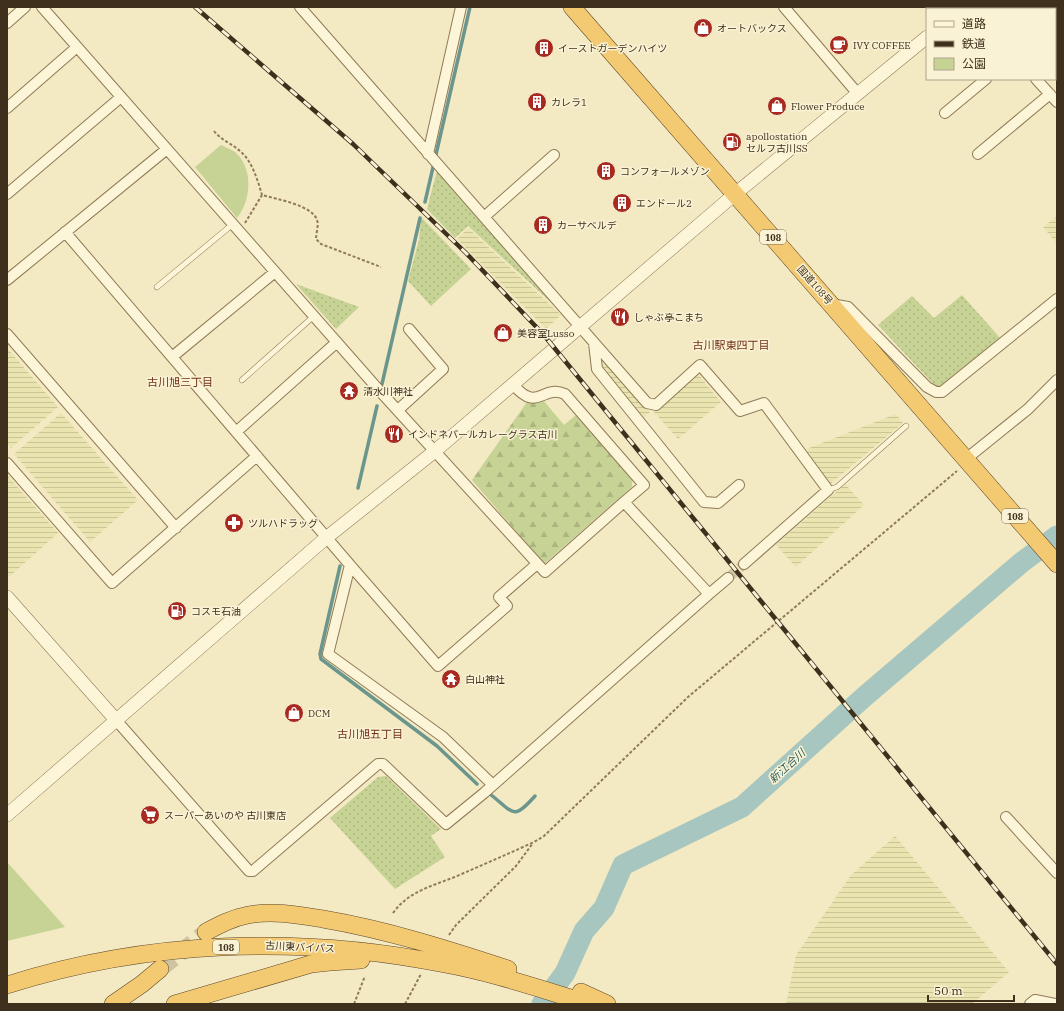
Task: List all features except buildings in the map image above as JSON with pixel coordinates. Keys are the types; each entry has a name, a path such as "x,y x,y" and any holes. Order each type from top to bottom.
{"highway":[{"name":"国道108号","path":"572,7 1057,564"},
{"path":"206,932 226,921 248,915 269,913 289,914 352,924 588,994 608,1004"},
{"name":"古川東バイパス","path":"7,985 87,964 129,957 239,946 314,947 400,956 429,961 449,954 591,1004"},
{"path":"175,1004 311,964 384,960 400,956"},
{"path":"113,1004 138,988 160,969"}],"street":[{"path":"7,23 25,7"},
{"path":"42,7 336,342 545,572 644,485 565,394 553,391 537,398 530,398 520,393 513,384"},
{"path":"300,7 647,403 656,405 700,365 740,411 764,403 828,490 744,564"},
{"path":"430,156 461,7"},
{"path":"784,7 858,94"},
{"path":"7,815 326,538 435,451 736,194 926,38"},
{"path":"7,108 77,47"},
{"path":"945,113 985,80"},
{"path":"978,154 1054,98 1037,80"},
{"path":"7,194 121,97"},
{"path":"9,275 65,232 167,149"},
{"path":"484,217 554,155"},
{"path":"65,232 326,538 438,666 507,606 499,597 537,564"},
{"path":"172,356 275,272"},
{"path":"831,304 848,307 927,387 936,392 942,392 1057,299"},
{"path":"398,410 443,369 409,329"},
{"path":"7,334 176,528"},
{"path":"236,432 336,342"},
{"path":"594,343 597,369 704,502 718,503 739,485"},
{"path":"970,463 1057,380"},
{"path":"7,463 112,583 257,456"},
{"path":"624,502 709,594"},
{"path":"350,565 328,654 443,737 489,788"},
{"path":"7,597 249,871 253,872 378,764 383,764 446,824 728,578"},
{"path":"1006,817 1057,873"},
{"path":"1030,1004 1035,1000 1055,1004"}],"lane":[{"path":"157,286 233,224"},
{"path":"242,380 314,316"},
{"path":"828,490 837,487 906,426"}],"path":[{"path":"214,132 243,154 257,180 262,195 240,232"},
{"path":"262,195 298,205 314,214 317,221 316,239 321,244 381,266"},
{"path":"393,913 399,905 420,889 462,874 534,842 558,824 622,759 688,697 965,464 970,463"},
{"path":"449,954 456,925 516,866 534,842"},
{"path":"405,1004 429,961"},
{"path":"354,1004 365,976"}],"shaded area":[{"path":"1057,216 1057,244 1043,227"},
{"path":"468,228 561,315 546,329 457,239"},
{"path":"7,348 58,407 11,448 7,444"},
{"path":"605,361 650,412 643,418 598,368"},
{"path":"697,373 721,402 678,439 653,411"},
{"path":"61,413 138,500 90,542 14,454"},
{"path":"896,414 903,423 829,485 804,450"},
{"path":"7,475 58,533 9,577 7,574"},
{"path":"845,484 864,505 796,567 776,545"},
{"path":"895,836 1009,972 972,1004 786,1004 796,955 851,875"}],"green space":[{"path":"221,145 235,152 241,159 248,175 248,194 242,211 237,218 195,167"},
{"path":"437,170 557,308 468,226 455,238 427,209"},
{"path":"421,217 471,269 431,306 408,281 419,240"},
{"path":"296,284 359,307 336,329"},
{"path":"962,295 1001,339 938,389 878,325 912,296 934,318"},
{"path":"543,400 564,425 576,415 632,480 632,487 544,564 472,480 527,402"},
{"path":"386,776 441,829 431,836 445,857 395,889 330,818 378,777"},
{"path":"7,862 65,927 7,941"}],"waterway":[{"path":"425,202 470,7"},
{"path":"382,384 420,218"},
{"path":"358,488 377,406"},
{"name":"新江合川","path":"542,1004 565,973 584,931 604,908 623,865 742,807 864,697 1022,562 1057,536"},
{"path":"340,566 320,654 321,659 437,746 477,784"},
{"path":"490,794 513,812 522,809 535,796"}],"tunnel":[{"path":"728,578 744,564"},
{"path":"160,969 206,932"}],"railway":[{"path":"195,7 353,144 466,253 543,334 1057,964"}],"place":[{"name":"オートバックス","path":"703,28"},
{"name":"IVY COFFEE","path":"839,45"},
{"name":"イーストガーデンハイツ","path":"544,48"},
{"name":"カレラ1","path":"537,102"},
{"name":"Flower Produce","path":"777,106"},
{"name":"apollostation セルフ古川SS","path":"732,142"},
{"name":"コンフォールメゾン","path":"606,171"},
{"name":"エンドール2","path":"622,203"},
{"name":"カーサベルデ","path":"543,225"},
{"name":"しゃぶ亭こまち","path":"620,317"},
{"name":"美容室Lusso","path":"503,333"},
{"name":"清水川神社","path":"349,391"},
{"name":"インドネパールカレーグラス古川","path":"394,434"},
{"name":"ツルハドラッグ","path":"234,523"},
{"name":"コスモ石油","path":"177,611"},
{"name":"白山神社","path":"451,679"},
{"name":"DCM","path":"294,713"},
{"name":"スーパーあいのや 古川東店","path":"150,815"}],"district":[{"name":"古川駅東四丁目","path":"731,345"},
{"name":"古川旭三丁目","path":"180,382"},
{"name":"古川旭五丁目","path":"370,734"}]}
